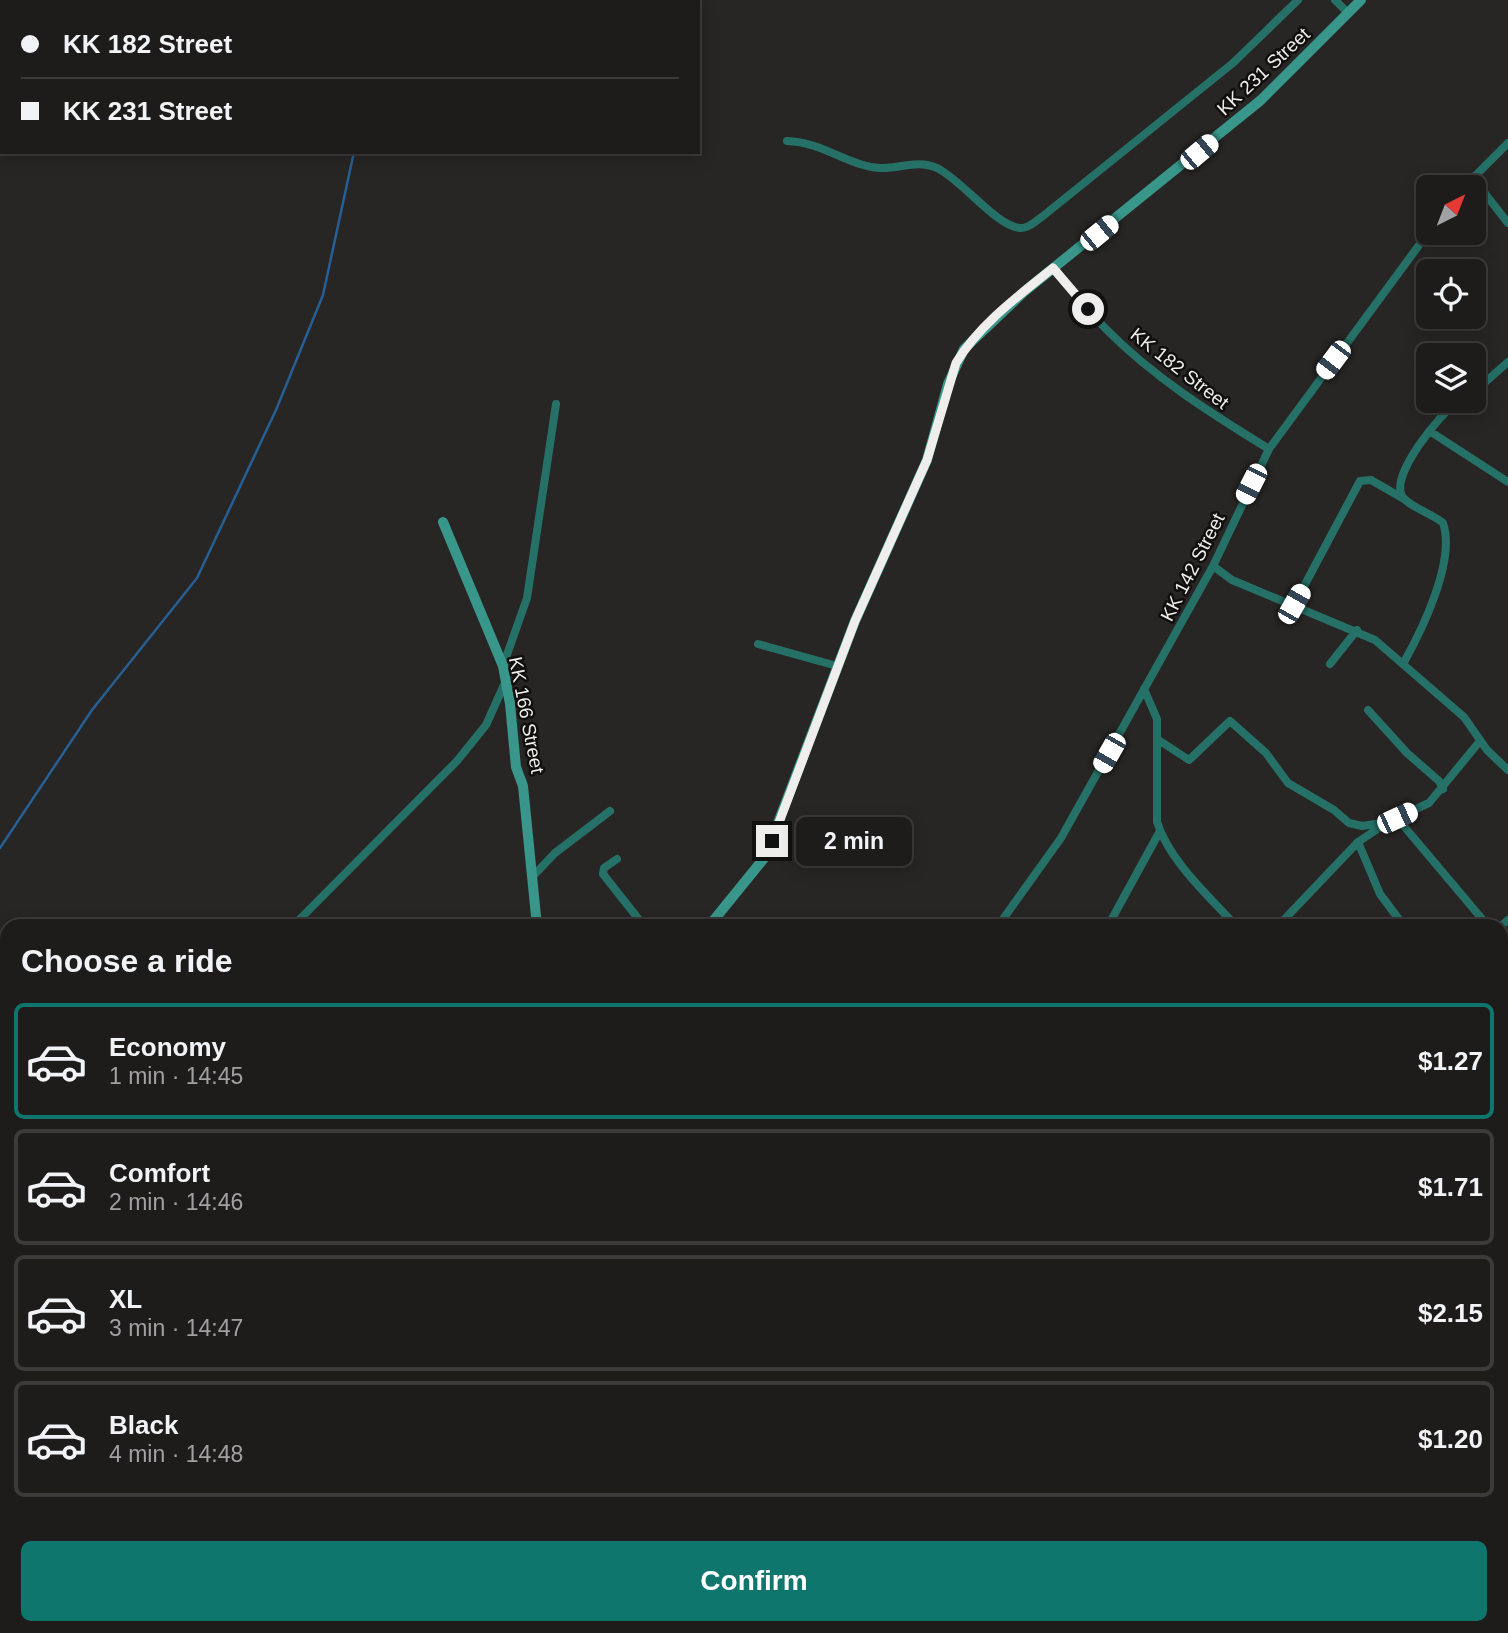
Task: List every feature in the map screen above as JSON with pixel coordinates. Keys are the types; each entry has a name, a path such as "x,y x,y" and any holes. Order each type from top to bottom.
{"street":[{"path":"787,141 808,142 879,168 921,162 958,182 1001,219 1017,228 1025,228 1044,216 1233,63 1298,0"},
{"path":"1335,0 1348,13"},
{"name":"KK 231 Street","path":"715,919 765,857 837,666 927,460 956,363 964,349 999,313 1261,100 1361,0"},
{"path":"1474,175 1508,144"},
{"path":"1486,195 1508,223"},
{"name":"KK 142 Street","path":"1003,919 1061,838 1213,566 1269,449 1419,245"},
{"name":"KK 182 Street","path":"1053,268 1106,330 1156,373 1208,411 1269,449"},
{"path":"1486,381 1508,362"},
{"path":"503,666 527,598 556,404"},
{"path":"1405,500 1400,492 1401,473 1448,413"},
{"path":"1431,432 1508,482"},
{"path":"1294,604 1360,481 1371,480 1432,513 1443,523 1445,542 1434,602 1403,664"},
{"name":"KK 166 Street","path":"443,522 503,666 516,767 523,786 536,919"},
{"path":"1213,566 1232,580 1357,630 1384,647 1464,717 1480,741 1508,770"},
{"path":"1330,664 1357,630"},
{"path":"758,644 837,666"},
{"path":"300,919 477,738 504,685"},
{"path":"1144,689 1157,719 1157,822 1160,831 1170,851 1230,919"},
{"path":"1368,710 1407,753 1439,780 1443,789"},
{"path":"1157,739 1189,760 1230,721 1266,753 1288,783 1334,810 1349,823 1363,826 1388,822"},
{"path":"1285,919 1358,842 1388,822 1429,803 1480,741"},
{"path":"533,876 555,853 610,811"},
{"path":"1397,818 1482,919"},
{"path":"1112,919 1160,831"},
{"path":"1358,842 1380,894 1399,919"},
{"path":"617,859 604,868 603,874 638,919"}],"waterway":[{"path":"0,848 92,710 197,578 276,410 323,295 354,154"}],"route":[{"path":"772,841 855,621 927,460 948,384 964,349 999,313 1053,268 1088,309"}]}
